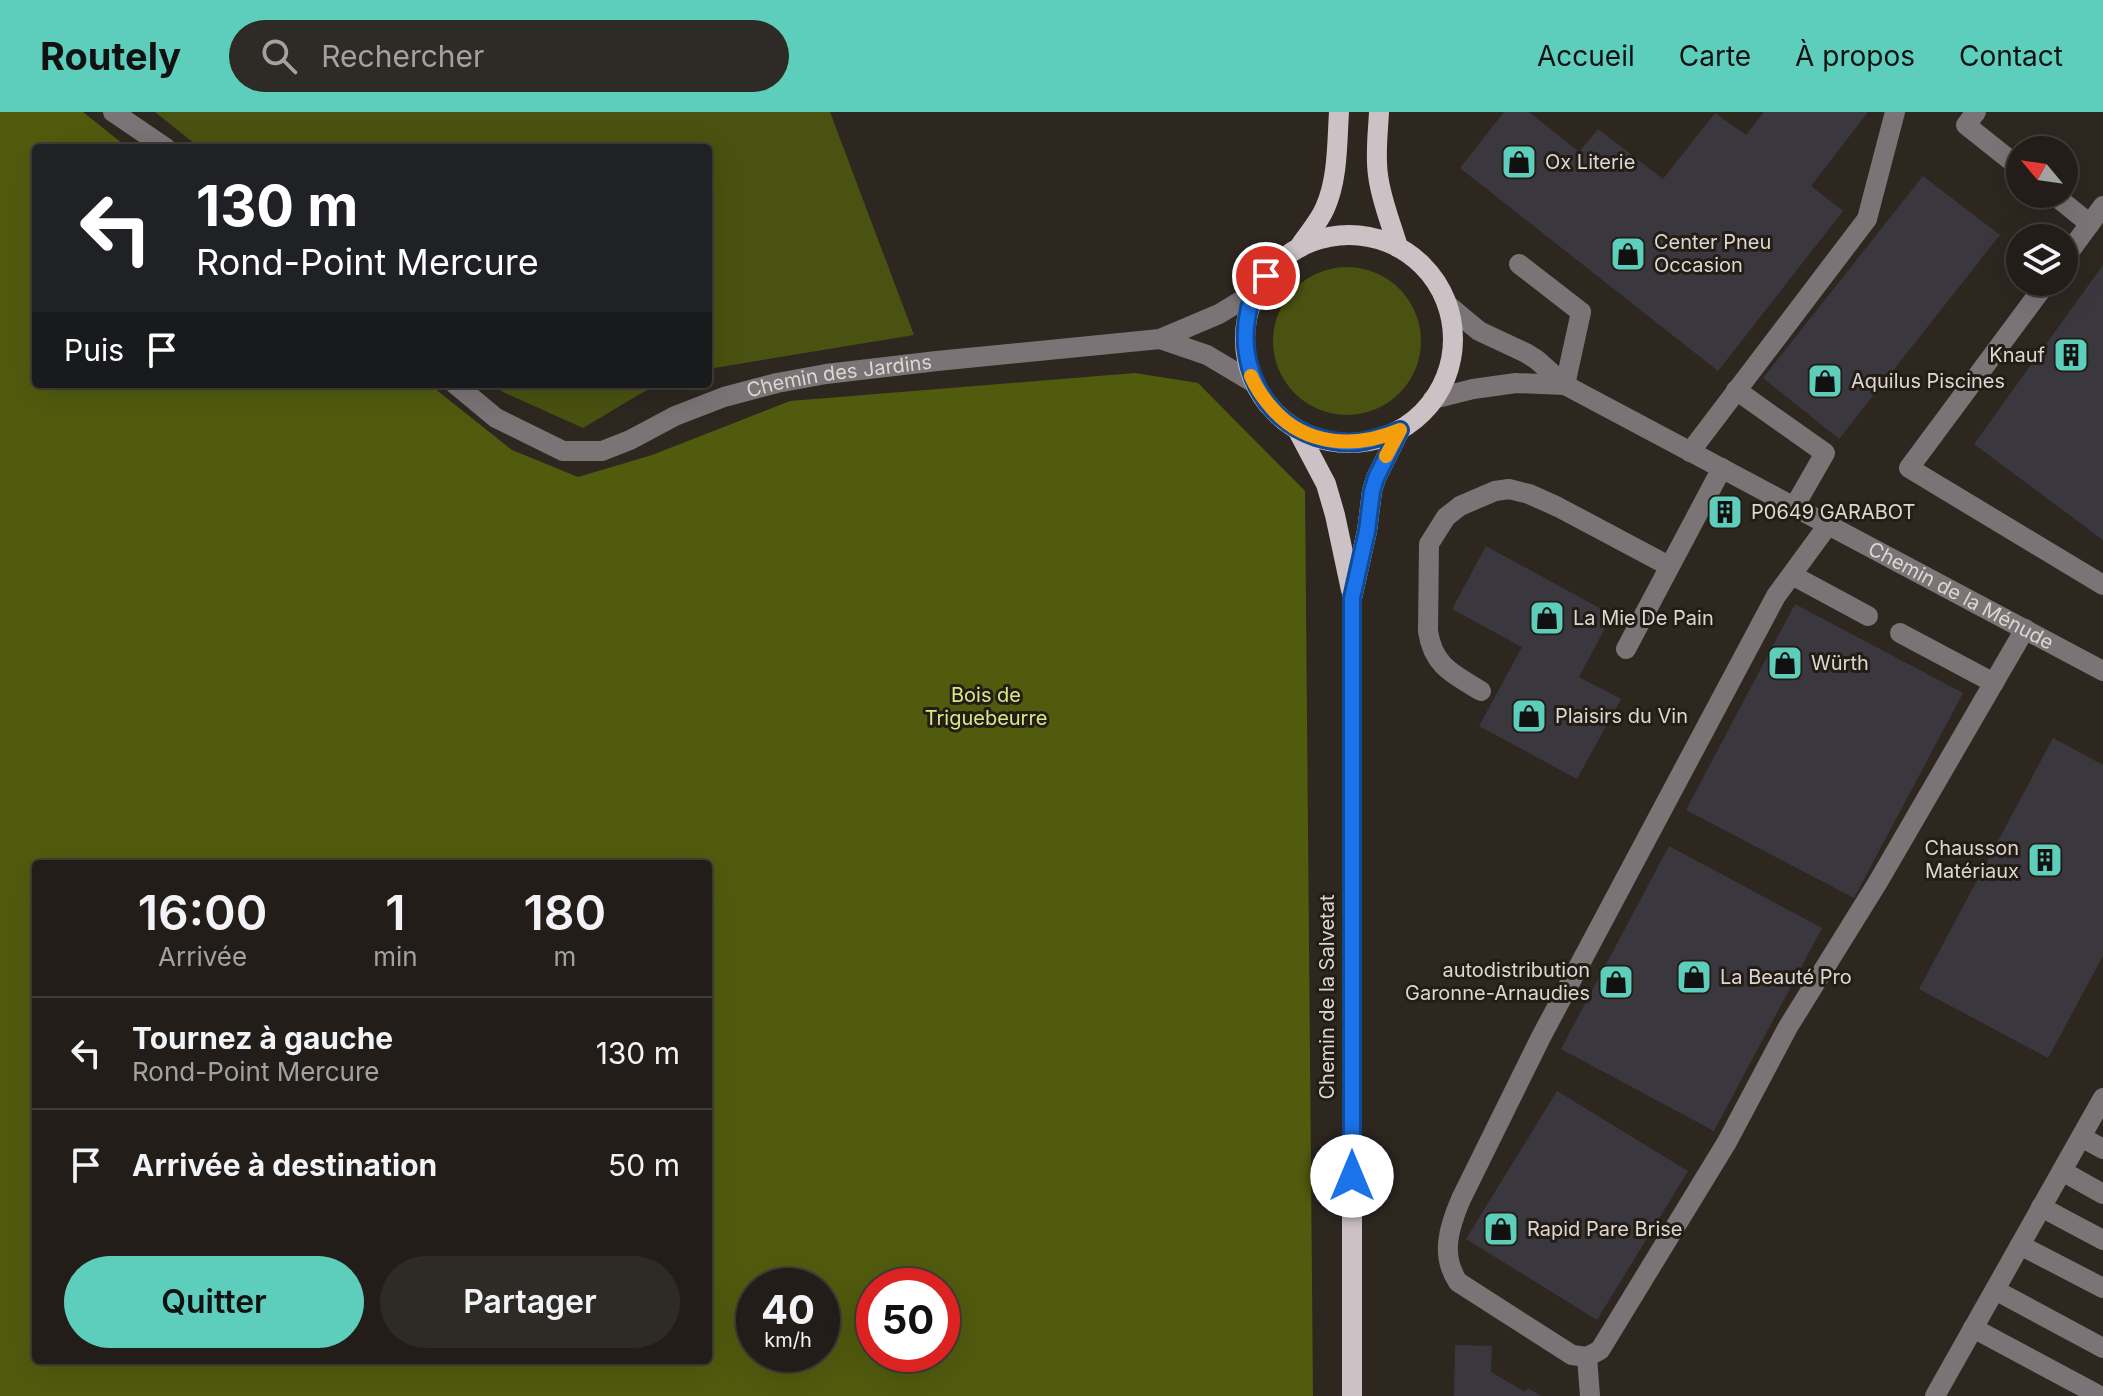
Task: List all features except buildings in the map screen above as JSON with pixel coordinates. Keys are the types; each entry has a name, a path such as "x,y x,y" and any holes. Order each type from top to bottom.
{"main road":[{"path":"1300,246 1324,237 1359,235 1398,247 1416,258 1430,273 1449,306 1453,350 1447,374 1433,399 1400,430 1358,442 1330,441 1297,429 1280,417 1261,396 1254,383 1245,342 1250,307 1257,291 1272,269 1300,246 1323,212 1334,173 1339,112"},
{"path":"1379,112 1378,177 1398,247"},
{"name":"Chemin de la Salvetat","path":"1297,429 1326,484 1352,598 1352,1396"},
{"name":"Chemin de la Salvetat","path":"1352,598 1367,531 1372,491 1400,430"}],"street":[{"path":"113,112 160,144"},
{"path":"1690,452 1867,219 1895,112"},
{"path":"1976,112 1966,125 2006,157"},
{"path":"2078,240 2103,206"},
{"path":"2070,208 2090,224"},
{"path":"1519,264 1581,312 1565,385"},
{"name":"Chemin des Jardins","path":"460,388 496,418 563,451 602,451 675,416 724,397 777,383 937,361 1160,339 1219,314 1257,291"},
{"path":"2037,296 1909,468 2103,585"},
{"name":"Chemin de la Ménude","path":"1449,306 1479,331 1537,360 1565,385 2103,671"},
{"name":"Chemin des Jardins","path":"1160,339 1207,355 1254,383"},
{"name":"Chemin de la Ménude","path":"1433,399 1516,383 1565,385"},
{"path":"1736,390 1825,453 1794,507"},
{"path":"1626,649 1722,468"},
{"path":"1481,691 1441,665 1429,642 1429,544 1446,517 1460,506 1495,491 1509,489 1529,494 1669,566"},
{"path":"1828,525 1776,596 1548,1023 1467,1185 1452,1222 1447,1255 1458,1282 1572,1355 1587,1357 1600,1350 1727,1142 1788,1027 1878,882 2025,629"},
{"path":"1792,575 1868,616"},
{"path":"1900,633 1994,683"},
{"path":"1944,1393 1973,1328 2103,1098"},
{"path":"2081,1137 2103,1149"},
{"path":"2062,1171 2103,1194"},
{"path":"2041,1207 2103,1240"},
{"path":"2020,1245 2103,1288"},
{"path":"1995,1290 2103,1348"},
{"path":"1973,1328 2100,1396"},
{"path":"1587,1357 1590,1396"}],"green space":[{"name":"Bois de Triguebeurre","path":"0,112 83,112 123,144 32,144 32,388 434,388 512,450 578,477 652,455 790,401 1135,373 1198,383 1305,491 1313,1396 0,1396"},
{"path":"155,112 830,112 914,335 712,368 712,144 195,144"},
{"path":"1347,267 1375,273 1399,289 1415,313 1421,341 1415,369 1399,393 1375,409 1347,415 1319,409 1295,393 1279,369 1273,341 1279,313 1295,289 1319,273"},
{"path":"498,388 653,388 583,428"}],"slow traffic":[{"path":"1251,376 1261,396 1280,417 1303,433 1330,441 1358,442 1400,430 1386,456"}],"place":[{"name":"Ox Literie","path":"1519,162"},
{"name":"Center Pneu Occasion","path":"1628,254"},
{"name":"Knauf","path":"2071,355"},
{"name":"Aquilus Piscines","path":"1825,381"},
{"name":"P0649 GARABOT","path":"1725,512"},
{"name":"La Mie De Pain","path":"1547,618"},
{"name":"Würth","path":"1785,663"},
{"name":"Plaisirs du Vin","path":"1529,716"},
{"name":"Chausson Matériaux","path":"2045,860"},
{"name":"La Beauté Pro","path":"1694,977"},
{"name":"autodistribution Garonne-Arnaudies","path":"1616,982"},
{"name":"Rapid Pare Brise","path":"1501,1229"}],"route":[{"path":"1266,276 1250,307 1245,342 1249,370 1261,396 1291,426 1330,441 1358,442 1400,430 1372,491 1367,531 1352,598 1352,1176"}]}
